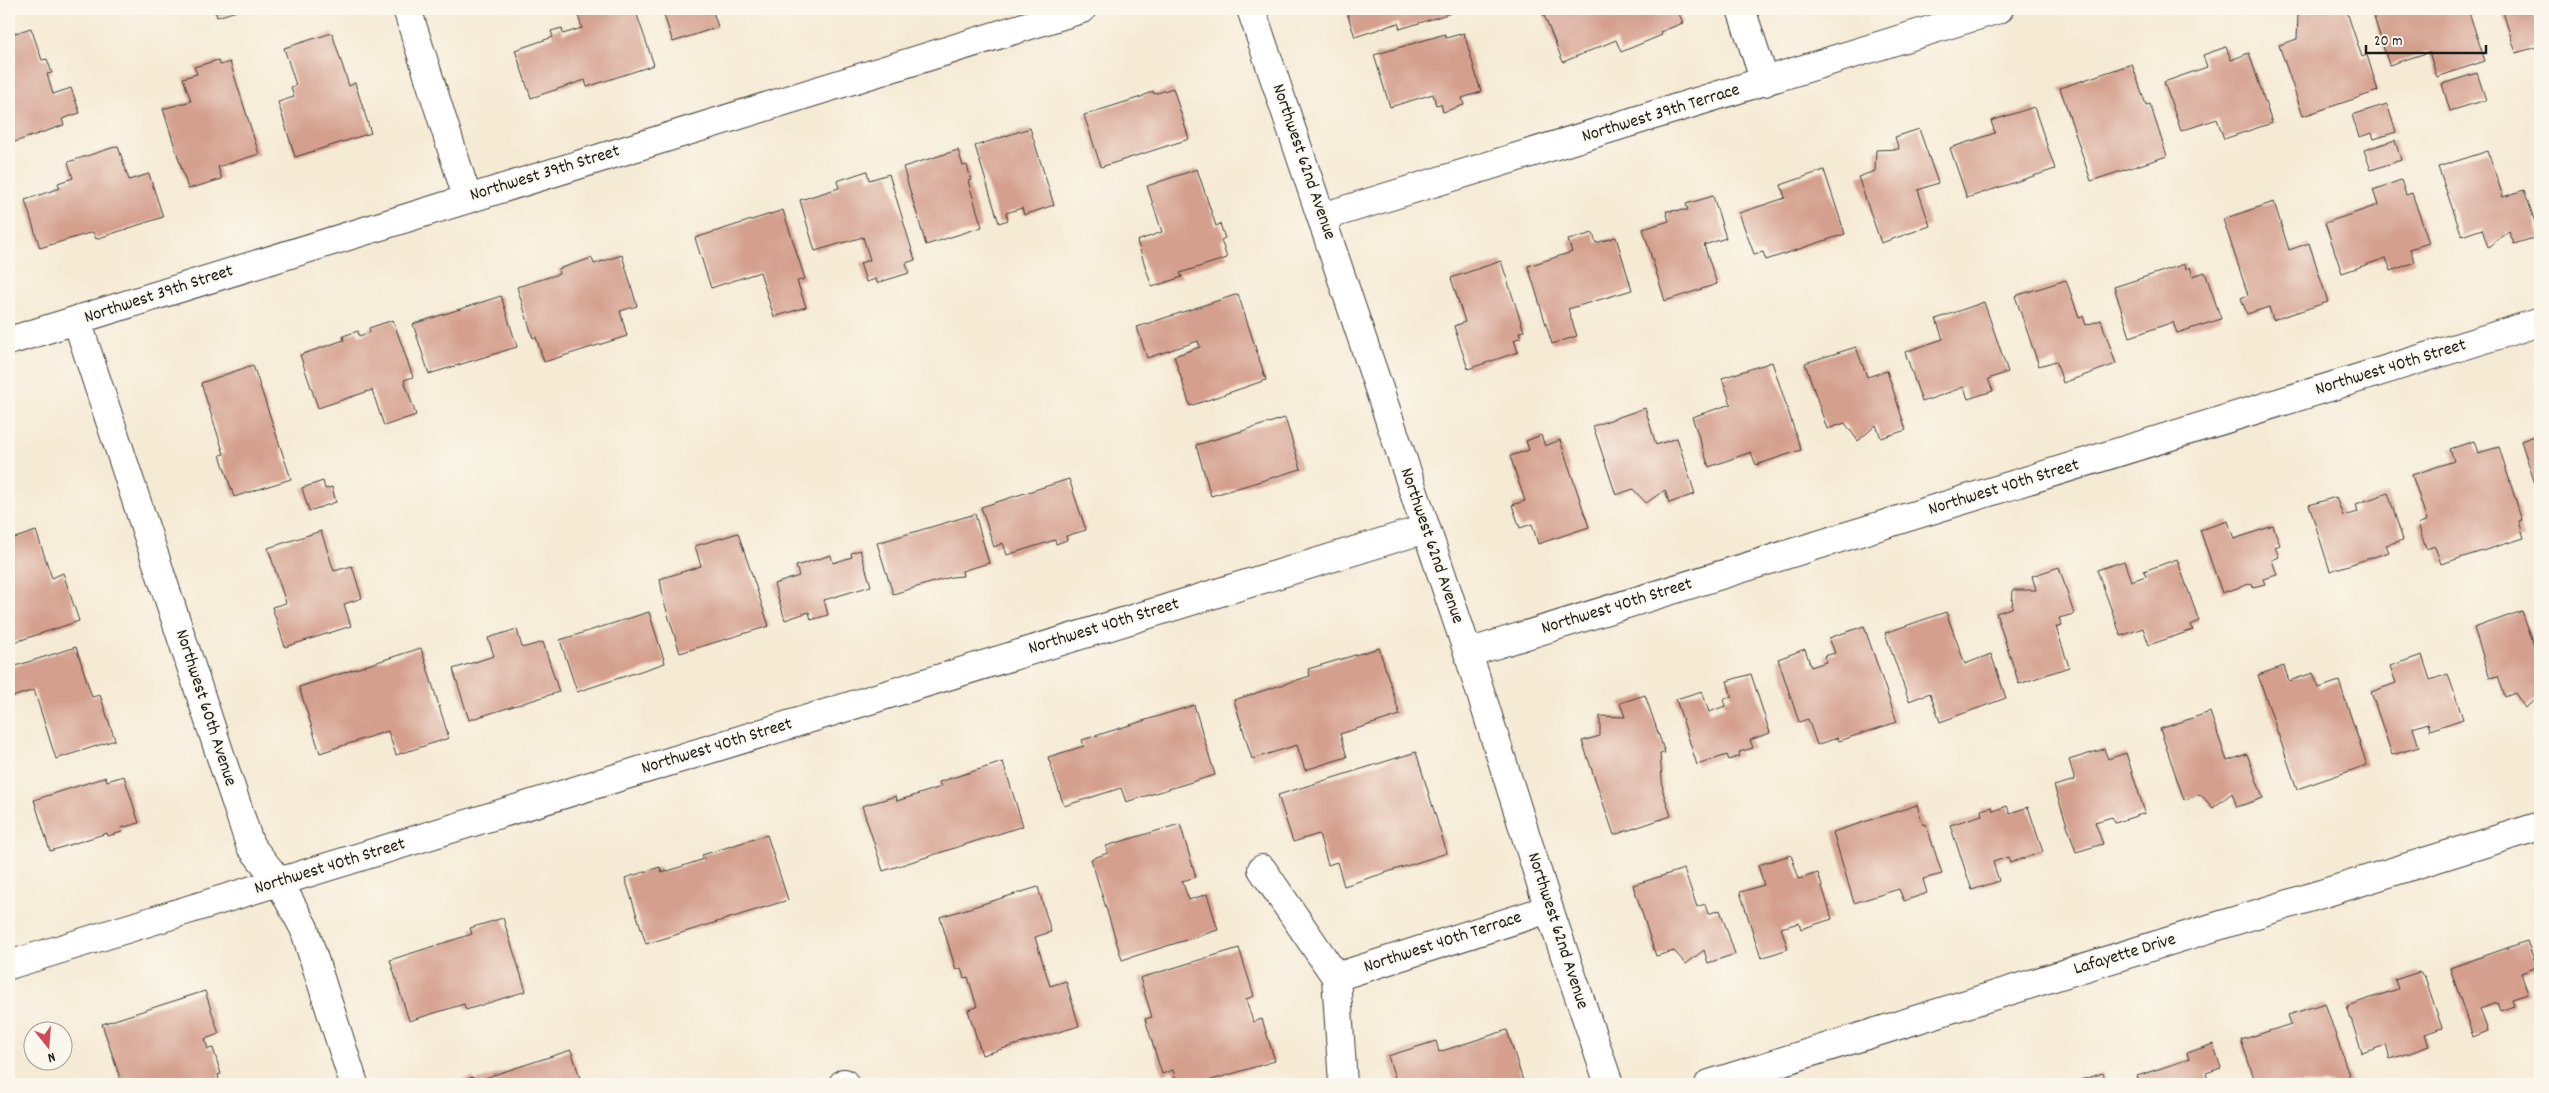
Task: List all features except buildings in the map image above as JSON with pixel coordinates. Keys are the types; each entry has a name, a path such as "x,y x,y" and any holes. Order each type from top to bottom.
{"street":[{"path":"407,9 467,198"},
{"name":"Northwest 39th Street","path":"9,341 1082,9"},
{"name":"Northwest 62nd Avenue","path":"1251,9 1322,217 1424,529 1468,653 1549,909 1609,1084"},
{"path":"1741,9 1765,82"},
{"name":"Northwest 39th Terrace","path":"1322,217 2000,9"},
{"name":"Northwest 60th Avenue","path":"77,321 250,845 279,882 304,928 354,1084"},
{"name":"Northwest 40th Street","path":"1468,653 2540,322"},
{"name":"Northwest 40th Street","path":"9,965 1424,529"},
{"name":"Lafayette Drive","path":"1709,1084 2540,826"},
{"path":"1262,869 1336,977 1343,1084"},
{"name":"Northwest 40th Terrace","path":"1336,977 1549,909"}]}
